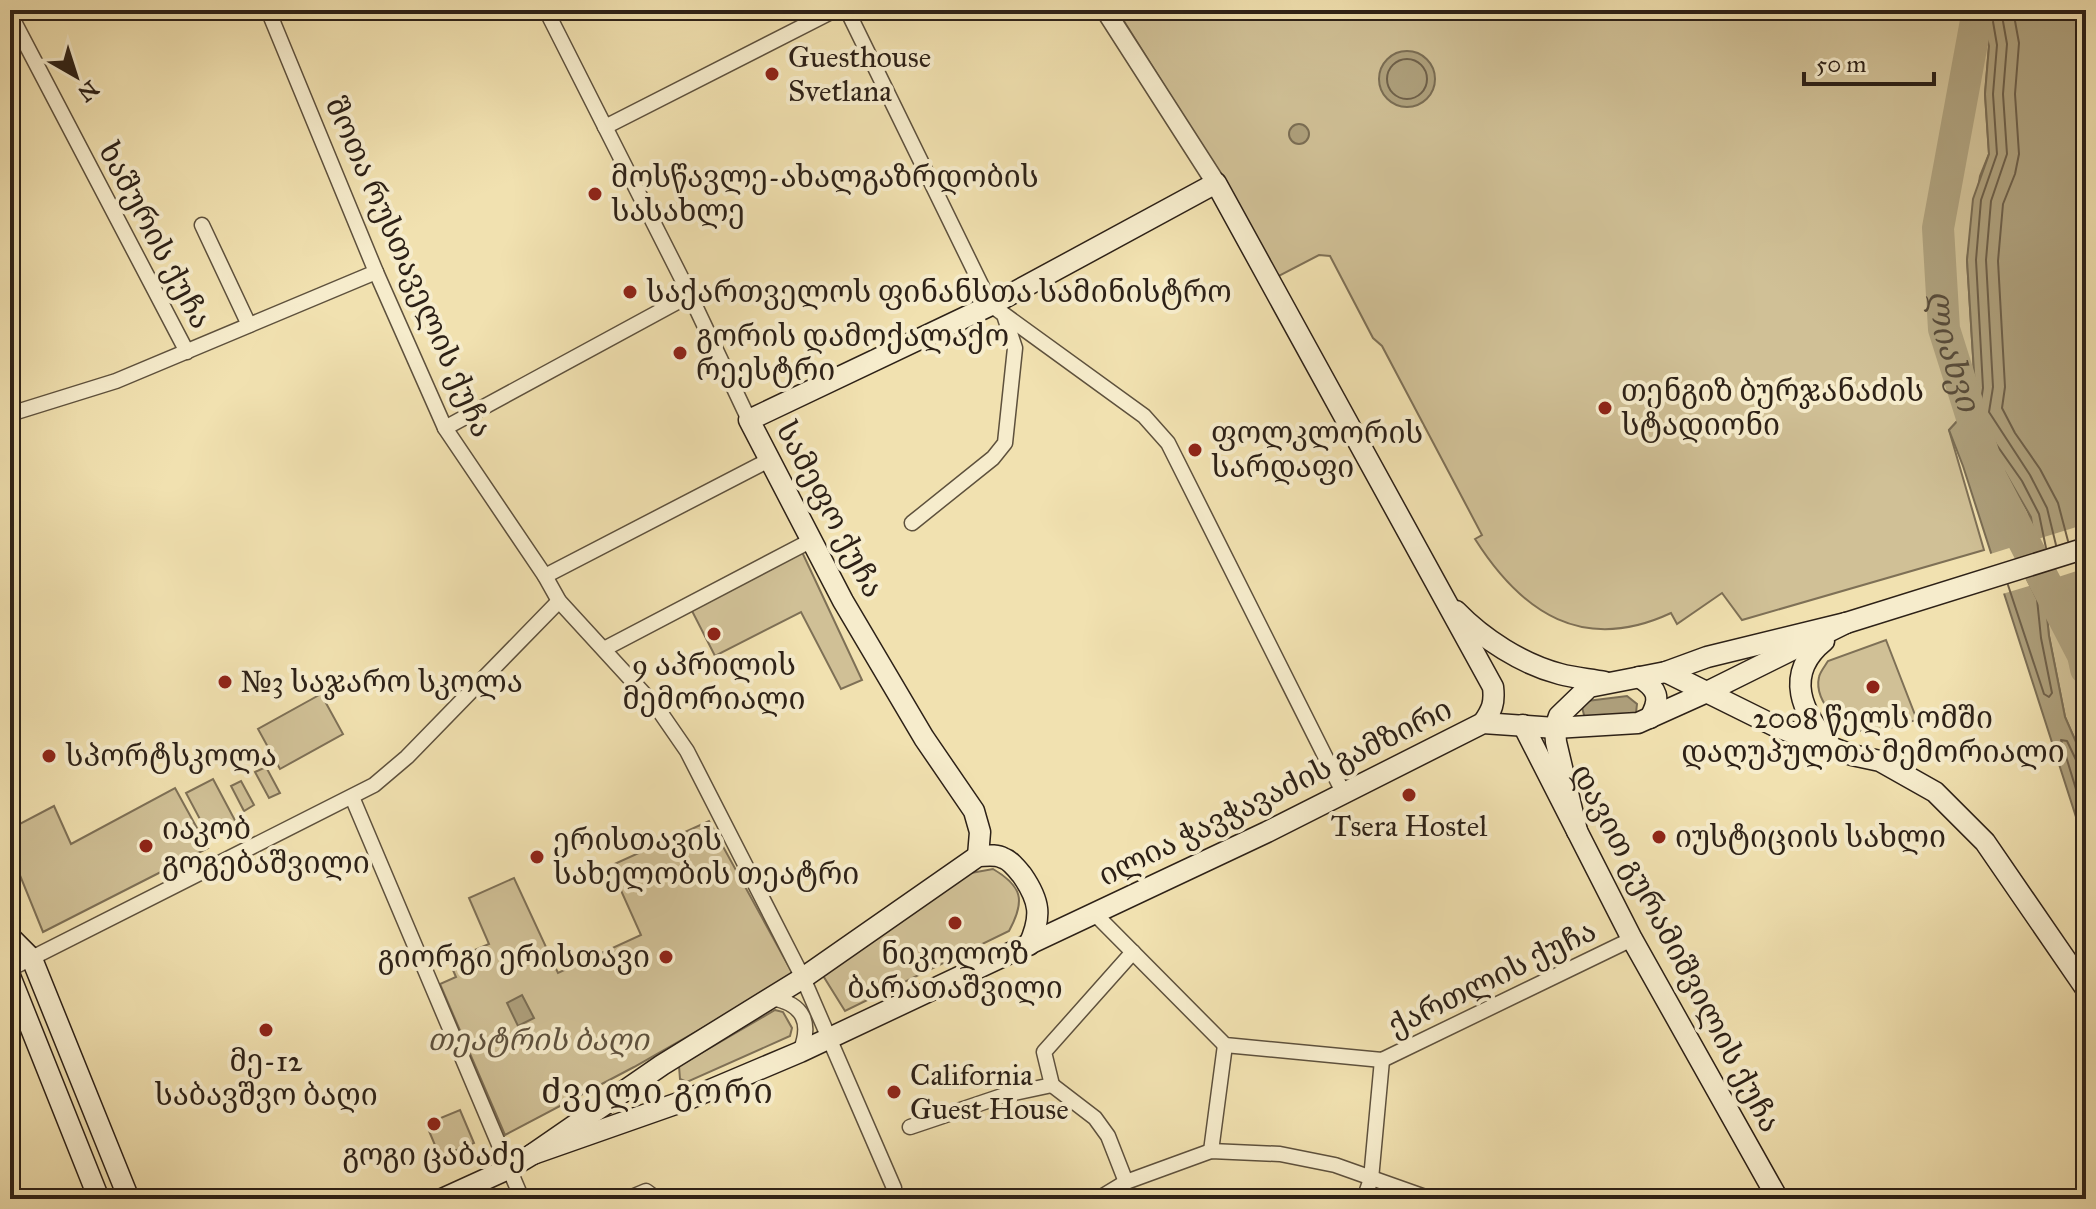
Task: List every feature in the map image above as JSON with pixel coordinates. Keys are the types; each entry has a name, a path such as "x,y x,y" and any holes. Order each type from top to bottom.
{"main road":[{"path":"749,420 998,311 1216,183 1493,687 1495,700 1483,723"},
{"name":"სამეფო ქუჩა","path":"749,420 843,601 924,738 974,811 980,832 978,856"},
{"name":"ილია ჭავჭავაძის გამზირი","path":"1555,728 1559,716 1589,687 1666,672 1707,657 1846,623 2086,548"},
{"path":"1442,597 1464,620 1513,654 1561,675 1605,682"},
{"path":"1832,748 1814,727 1800,693 1800,677 1805,660 1846,623"},
{"name":"ილია ჭავჭავაძის გამზირი","path":"533,1154 684,1101 800,1052 1095,914 1483,723 1555,728 1638,723 1846,623"},
{"path":"1666,672 1777,727 1832,748 1880,761 1935,792 1985,842 2086,989"},
{"path":"1639,677 1651,684 1656,693 1657,706 1650,718"},
{"path":"1575,701 1577,715 1595,727"},
{"name":"დავით გურამიშვილის ქუჩა","path":"1523,725 1632,939 1778,1199"},
{"path":"1555,728 1577,831"},
{"path":"978,856 1003,858 1017,869 1029,886 1038,903 1038,918 1029,945"},
{"name":"ილია ჭავჭავაძის გამზირი","path":"442,1199 533,1154 662,1065 803,978 978,856"},
{"path":"10,937 32,959 129,1199"},
{"path":"10,976 99,1199"}],"street":[{"name":"შოთა რუსთაველის ქუჩა","path":"268,10 376,272 445,428 559,601 658,709 687,751 803,978 894,1188 895,1199"},
{"name":"სამეფო ქუჩა","path":"546,10 690,295 749,420"},
{"path":"605,127 835,10"},
{"path":"847,10 1015,348 1005,443 993,458 912,523"},
{"path":"1105,10 1216,183"},
{"name":"ხაშურის ქუჩა","path":"10,14 187,352"},
{"path":"202,225 249,325"},
{"path":"10,414 116,381 376,272"},
{"path":"445,428 690,295"},
{"path":"998,311 1144,416 1168,443 1344,794"},
{"path":"545,576 769,460"},
{"path":"606,652 812,540"},
{"path":"10,969 374,785 407,757 559,601"},
{"path":"352,797 522,1199"},
{"path":"1095,914 1225,1045 1211,1151"},
{"name":"ქართლის ქუჩა","path":"1225,1045 1382,1060 1632,939"},
{"path":"1126,1182 1108,1136 1095,1118 1052,1085 1044,1052 1133,952"},
{"path":"772,998 787,1001 799,1010 806,1023 806,1038 800,1052"},
{"path":"1364,1199 1371,1179 1382,1060"},
{"path":"910,1127 1005,1095 1052,1085"},
{"path":"1098,1199 1126,1182 1211,1151 1280,1154 1335,1165 1431,1199"},
{"path":"89,1175 89,1199"},
{"path":"627,1199 646,1191 657,1199"}],"green space":[{"path":"1117,10 1984,10 1982,18 1989,46 1985,94 1989,154 1980,176 1967,260 1975,388 1972,405 1949,430 1984,550 1742,620 1722,593 1677,624 1671,613 1639,625 1610,629 1583,627 1558,619 1534,606 1513,588 1475,539 1482,535 1382,346 1373,338 1330,256 1319,255 1275,278 1219,173"},
{"path":"1977,422 2026,507 2036,542 2063,587 2079,623 2086,668 2086,765 2065,717 2049,636 2045,597 2011,531 1996,509 1987,486 1977,458"},
{"path":"802,552 862,680 841,689 801,612 715,656 691,609"},
{"path":"1886,640 1917,720 1880,731 1868,732 1849,727 1826,706 1818,687 1820,675 1828,661"},
{"path":"321,694 343,734 280,769 258,729"},
{"path":"266,767 280,793 269,798 255,772"},
{"path":"213,779 238,826 211,840 186,793"},
{"path":"241,781 254,805 244,811 231,786"},
{"path":"175,788 208,848 43,932 15,863 10,865 10,829 54,806 71,844"},
{"name":"თეატრის ბაღი","path":"709,821 794,976 634,1067 505,1135 440,984 456,977 449,961 489,944 469,898 514,878 558,973 641,935 610,866"},
{"path":"993,869 1010,882 1018,895 1018,911 1009,931 845,1011 822,974 971,873"},
{"path":"775,1010 783,1012 792,1028 790,1036 687,1082 680,1079 679,1066"},
{"path":"460,1110 474,1143 440,1157 426,1124"}],"water":[{"path":"1984,10 2086,10 2086,145 2082,158 2086,165 2086,270 2081,299 2086,351 2086,670 2082,634 2070,599 2040,552 2031,517 1977,424 1977,458 1996,509 2011,531 2045,597 2049,636 2065,717 2086,765 2086,848 1949,430 1972,405 1975,388 1967,260 1973,199 1989,154 1985,94 1989,46 1982,17"},
{"path":"1407,51 1427,59 1435,79 1427,99 1407,107 1387,99 1379,79 1387,59"},
{"path":"1299,124 1306,127 1309,134 1306,141 1299,144 1292,141 1289,134 1292,127"},
{"path":"1627,696 1637,704 1633,716 1585,719 1582,707 1587,701"},
{"path":"522,995 534,1018 518,1026 507,1003"}],"pier":[{"path":"2086,524 2086,568 2052,579 2031,541"},
{"path":"2022,544 2042,582 1999,595 1987,555"}],"waterway":[{"name":"ლიახვი","path":"1978,10 1938,228 1944,329 1991,478 2083,655 2086,669"}],"place":[{"name":"Guesthouse Svetlana","path":"772,74"},
{"name":"მოსწავლე-ახალგაზრდობის სასახლე","path":"595,194"},
{"name":"საქართველოს ფინანსთა სამინისტრო","path":"630,292"},
{"name":"გორის დამოქალაქო რეესტრი","path":"680,353"},
{"name":"თენგიზ ბურჯანაძის სტადიონი","path":"1605,408"},
{"name":"ფოლკლორის სარდაფი","path":"1195,450"},
{"name":"9 აპრილის მემორიალი","path":"714,634"},
{"name":"№3 საჯარო სკოლა","path":"225,682"},
{"name":"2008 წელს ომში დაღუპულთა მემორიალი","path":"1873,687"},
{"name":"სპორტსკოლა","path":"49,756"},
{"name":"Tsera Hostel","path":"1409,795"},
{"name":"იუსტიციის სახლი","path":"1659,837"},
{"name":"იაკობ გოგებაშვილი","path":"146,846"},
{"name":"ერისთავის სახელობის თეატრი","path":"537,857"},
{"name":"ნიკოლოზ ბარათაშვილი","path":"955,923"},
{"name":"გიორგი ერისთავი","path":"666,957"},
{"name":"მე-12 საბავშვო ბაღი","path":"266,1030"},
{"name":"California Guest House","path":"894,1092"},
{"name":"გოგი ცაბაძე","path":"434,1124"}],"district":[{"name":"ძველი გორი","path":"658,1091"}]}
